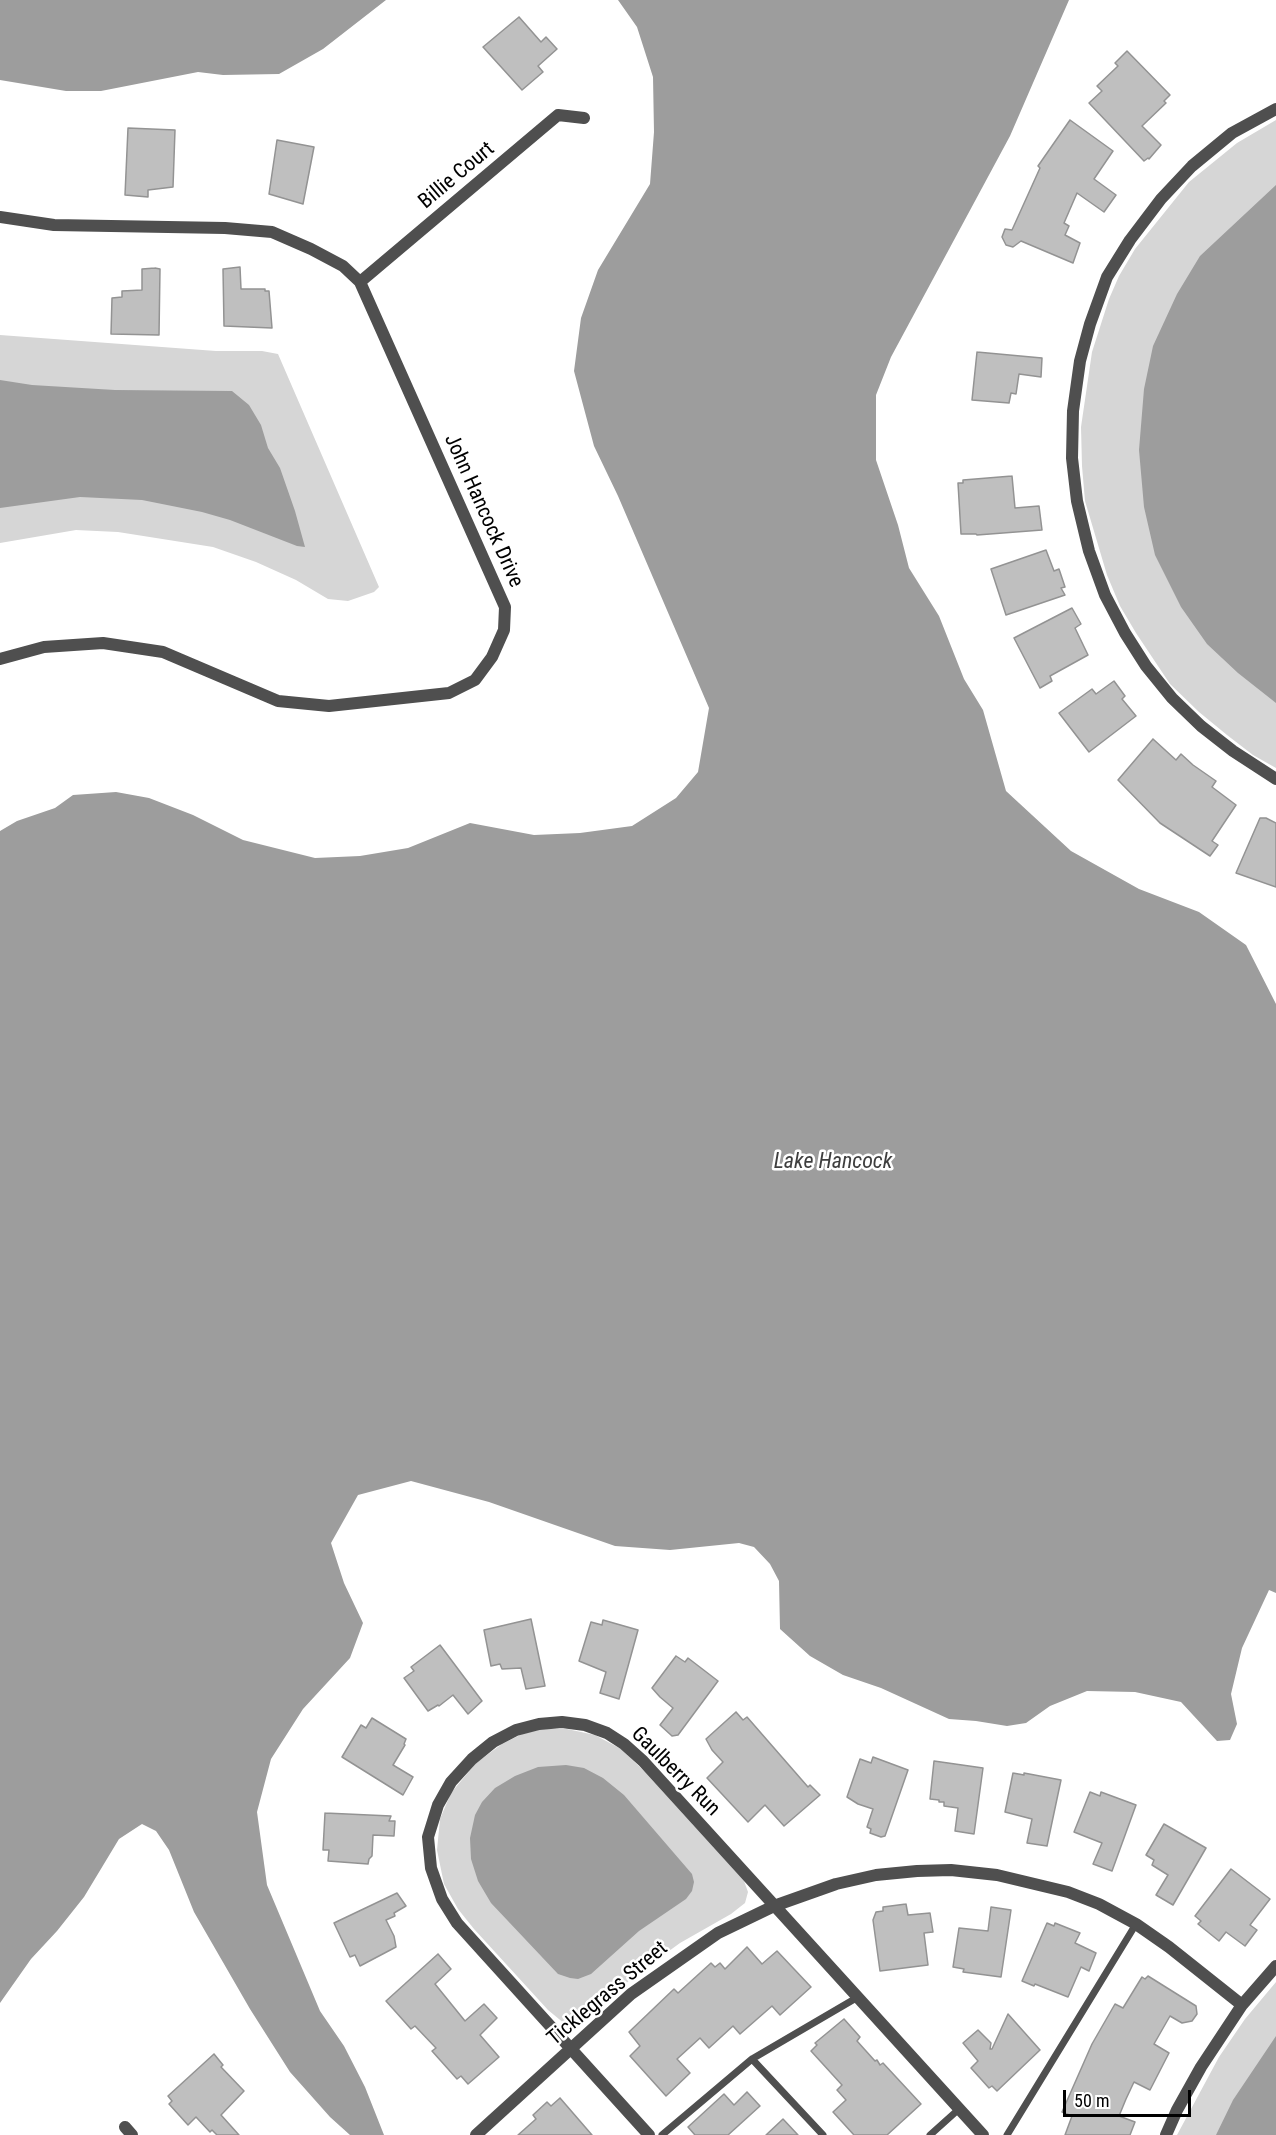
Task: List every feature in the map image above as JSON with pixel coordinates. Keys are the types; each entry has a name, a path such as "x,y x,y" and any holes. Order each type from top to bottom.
{"street":[{"path":"1276,109 1232,133 1192,166 1161,199 1130,240 1107,277 1090,324 1080,361 1073,411 1072,458 1077,501 1089,551 1106,595 1125,633 1146,666 1172,698 1201,726 1233,751 1276,779"},
{"name":"Billie Court","path":"360,282 558,115 584,118"},
{"name":"John Hancock Drive","path":"0,217 54,225 225,228 272,232 343,266 360,282 505,607 504,630 492,657 475,680 449,693 329,706 278,701 163,652 103,643 45,646 0,659"},
{"name":"Gaulberry Run","path":"649,2135 457,1923 442,1899 431,1868 428,1837 438,1805 452,1782 472,1759 493,1742 516,1730 539,1724 562,1722 585,1725 607,1733 624,1744 643,1761 983,2135"},
{"name":"Ticklegrass Street","path":"476,2135 631,1994 718,1933 774,1906 836,1884 876,1875 951,1870 997,1875 1068,1892 1099,1904 1136,1924 1242,2005"},
{"path":"1166,2135 1201,2067 1242,2005 1276,1966"}],"lane":[{"path":"1007,2135 1136,1924"},
{"path":"662,2135 752,2059 858,1997"},
{"path":"752,2059 823,2135"},
{"path":"930,2135 959,2109"}],"shaded area":[{"path":"1276,120 1276,768 1253,755 1227,735 1170,684 1120,606 1107,575 1085,501 1081,427 1092,352 1109,299 1135,249 1189,182 1237,143"},
{"path":"0,335 216,351 262,351 278,354 379,587 374,592 348,601 328,599 296,580 256,562 213,547 118,532 76,530 0,543"},
{"path":"542,1729 567,1729 595,1735 621,1749 644,1771 744,1881 748,1892 745,1903 731,1914 680,1943 632,1978 582,2024 565,2024 548,2010 474,1929 458,1909 444,1884 437,1850 440,1819 451,1793 476,1763 502,1744 522,1734"},
{"path":"1276,1982 1276,2135 1177,2135 1219,2057 1245,2019"}],"water":[{"path":"0,0 386,0 323,49 279,74 223,75 198,72 101,91 66,91 0,80"},
{"name":"Lake Hancock","path":"618,0 1069,0 1010,136 891,357 876,395 876,460 898,525 909,568 939,616 964,679 983,710 1006,791 1071,851 1139,889 1199,912 1246,945 1276,1004 1276,1593 1269,1590 1242,1648 1231,1694 1237,1724 1230,1740 1217,1741 1181,1702 1135,1692 1087,1691 1050,1706 1026,1723 1007,1726 949,1719 881,1688 843,1675 810,1656 780,1629 779,1581 770,1564 754,1547 739,1543 670,1550 615,1546 489,1502 411,1481 358,1495 331,1543 344,1583 363,1623 350,1658 303,1709 271,1759 257,1812 267,1885 320,2011 344,2046 365,2087 384,2135 350,2135 330,2117 290,2072 250,2009 194,1912 169,1850 156,1831 142,1824 119,1839 84,1897 31,1959 0,2003 0,831 17,821 55,808 73,795 116,792 149,798 193,815 243,840 315,858 360,856 408,848 470,823 534,835 580,833 632,826 676,798 698,772 709,708 618,496 594,446 574,371 581,318 598,270 650,184 654,132 653,77 637,27"},
{"path":"1276,185 1276,703 1238,673 1207,644 1181,607 1155,555 1144,507 1139,450 1144,389 1153,346 1177,294 1200,256"},
{"path":"0,380 32,385 115,390 232,391 249,405 261,425 268,448 280,468 305,547 230,520 142,500 80,497 0,508"},
{"path":"566,1765 584,1768 603,1778 624,1795 692,1874 694,1882 692,1891 686,1899 639,1931 591,1974 578,1979 558,1974 491,1903 478,1881 471,1859 470,1838 475,1815 482,1802 495,1788 515,1776 538,1767"},
{"path":"1276,2036 1276,2135 1216,2135 1233,2100"}],"building":[{"path":"519,17 541,42 546,37 557,49 538,66 543,72 522,90 483,47"},
{"path":"1127,51 1170,95 1164,101 1166,103 1142,126 1161,145 1149,159 1144,161 1089,103 1102,91 1097,86 1118,66 1115,63"},
{"path":"1070,120 1113,151 1094,179 1116,195 1104,212 1077,193 1064,223 1069,226 1065,235 1080,243 1073,263 1021,241 1013,247 1006,245 1002,237 1005,229 1012,230 1040,168 1038,166"},
{"path":"128,128 175,130 173,187 148,190 148,197 125,195"},
{"path":"277,140 314,147 303,204 269,194"},
{"path":"240,267 241,289 269,291 272,328 224,326 223,269"},
{"path":"142,269 160,269 159,335 111,334 112,298 122,297 122,291 142,290"},
{"path":"977,352 1042,358 1041,377 1019,374 1016,394 1011,393 1009,403 972,400"},
{"path":"1012,476 1015,508 1039,506 1042,530 961,534 958,483 963,483 963,480"},
{"path":"1046,550 1054,571 1059,569 1065,587 1061,588 1065,595 1006,615 991,569"},
{"path":"1072,608 1081,624 1075,628 1088,655 1050,676 1052,681 1040,688 1014,638"},
{"path":"1114,681 1125,696 1122,699 1136,716 1089,752 1059,713 1092,689 1096,694"},
{"path":"1153,739 1176,760 1181,754 1216,781 1212,787 1236,805 1212,841 1218,845 1210,856 1160,823 1118,780"},
{"path":"1260,818 1276,823 1276,887 1236,873"},
{"path":"531,1619 545,1686 526,1689 521,1668 502,1669 500,1664 491,1666 484,1630"},
{"path":"603,1620 638,1630 619,1699 600,1693 606,1672 579,1661 591,1622 602,1625"},
{"path":"440,1645 482,1701 468,1714 453,1695 428,1711 404,1678 414,1671 411,1667"},
{"path":"676,1656 685,1662 688,1658 718,1681 678,1735 672,1736 660,1725 673,1708 652,1688"},
{"path":"736,1712 743,1720 747,1717 808,1787 810,1785 820,1795 784,1826 765,1805 748,1822 707,1778 723,1762 706,1739"},
{"path":"372,1718 406,1739 393,1765 413,1777 403,1795 342,1757 361,1725 366,1728"},
{"path":"873,1757 908,1770 885,1836 881,1837 870,1833 871,1829 867,1827 873,1809 847,1797 860,1759 871,1763"},
{"path":"934,1761 983,1768 974,1834 955,1831 958,1808 944,1806 944,1802 930,1799"},
{"path":"1013,1773 1061,1780 1047,1846 1027,1843 1032,1819 1005,1812"},
{"path":"1090,1792 1100,1796 1101,1792 1136,1805 1112,1871 1093,1864 1102,1843 1074,1832"},
{"path":"325,1813 391,1816 389,1821 395,1821 394,1836 373,1835 372,1856 368,1864 328,1861 329,1850 323,1850"},
{"path":"1164,1824 1206,1848 1173,1905 1156,1895 1168,1875 1152,1865 1154,1860 1146,1855"},
{"path":"1231,1869 1270,1899 1250,1925 1257,1930 1245,1946 1226,1932 1219,1941 1198,1924 1201,1921 1195,1916"},
{"path":"397,1893 406,1906 394,1913 395,1916 386,1920 394,1936 396,1947 360,1966 355,1955 350,1957 334,1923"},
{"path":"906,1904 908,1915 930,1913 933,1932 924,1933 928,1965 880,1971 873,1920 876,1912 883,1911 883,1907"},
{"path":"991,1907 1011,1910 1001,1977 963,1972 964,1969 953,1967 959,1928 988,1931"},
{"path":"1047,1923 1054,1926 1055,1923 1080,1933 1075,1943 1096,1953 1089,1971 1081,1967 1068,1997 1022,1981"},
{"path":"747,1947 762,1964 777,1951 811,1987 780,2015 772,2006 740,2034 733,2026 709,2048 700,2038 677,2059 690,2073 666,2096 630,2056 640,2046 629,2032 674,1989 678,1993 711,1963 715,1967 720,1963 725,1969"},
{"path":"438,1954 451,1969 435,1984 465,2021 484,2004 497,2018 480,2035 499,2057 468,2084 461,2076 457,2079 432,2051 436,2048 415,2026 411,2029 386,2001"},
{"path":"1148,1976 1196,2006 1197,2014 1192,2021 1182,2023 1170,2016 1154,2044 1169,2053 1150,2090 1134,2082 1119,2116 1135,2122 1130,2135 1065,2135 1072,2116 1062,2112 1092,2044 1115,2004 1123,2008 1142,1977 1145,1979"},
{"path":"1008,2014 1040,2050 997,2091 992,2086 989,2088 971,2068 978,2061 963,2043 978,2030 991,2043 990,2049 992,2049"},
{"path":"844,2019 860,2037 857,2041 875,2061 877,2060 880,2065 883,2063 921,2104 887,2135 854,2135 833,2112 846,2100 837,2090 842,2085 811,2051 817,2045 815,2043"},
{"path":"214,2054 223,2065 221,2067 244,2091 221,2115 239,2135 217,2135 212,2130 210,2132 196,2117 188,2125 169,2104 172,2101 168,2096"},
{"path":"747,2092 760,2106 728,2135 695,2135 688,2127 724,2094 734,2105"},
{"path":"560,2098 592,2135 518,2135 536,2119 533,2115 547,2102 551,2106"},
{"path":"783,2119 798,2135 766,2135"}]}
